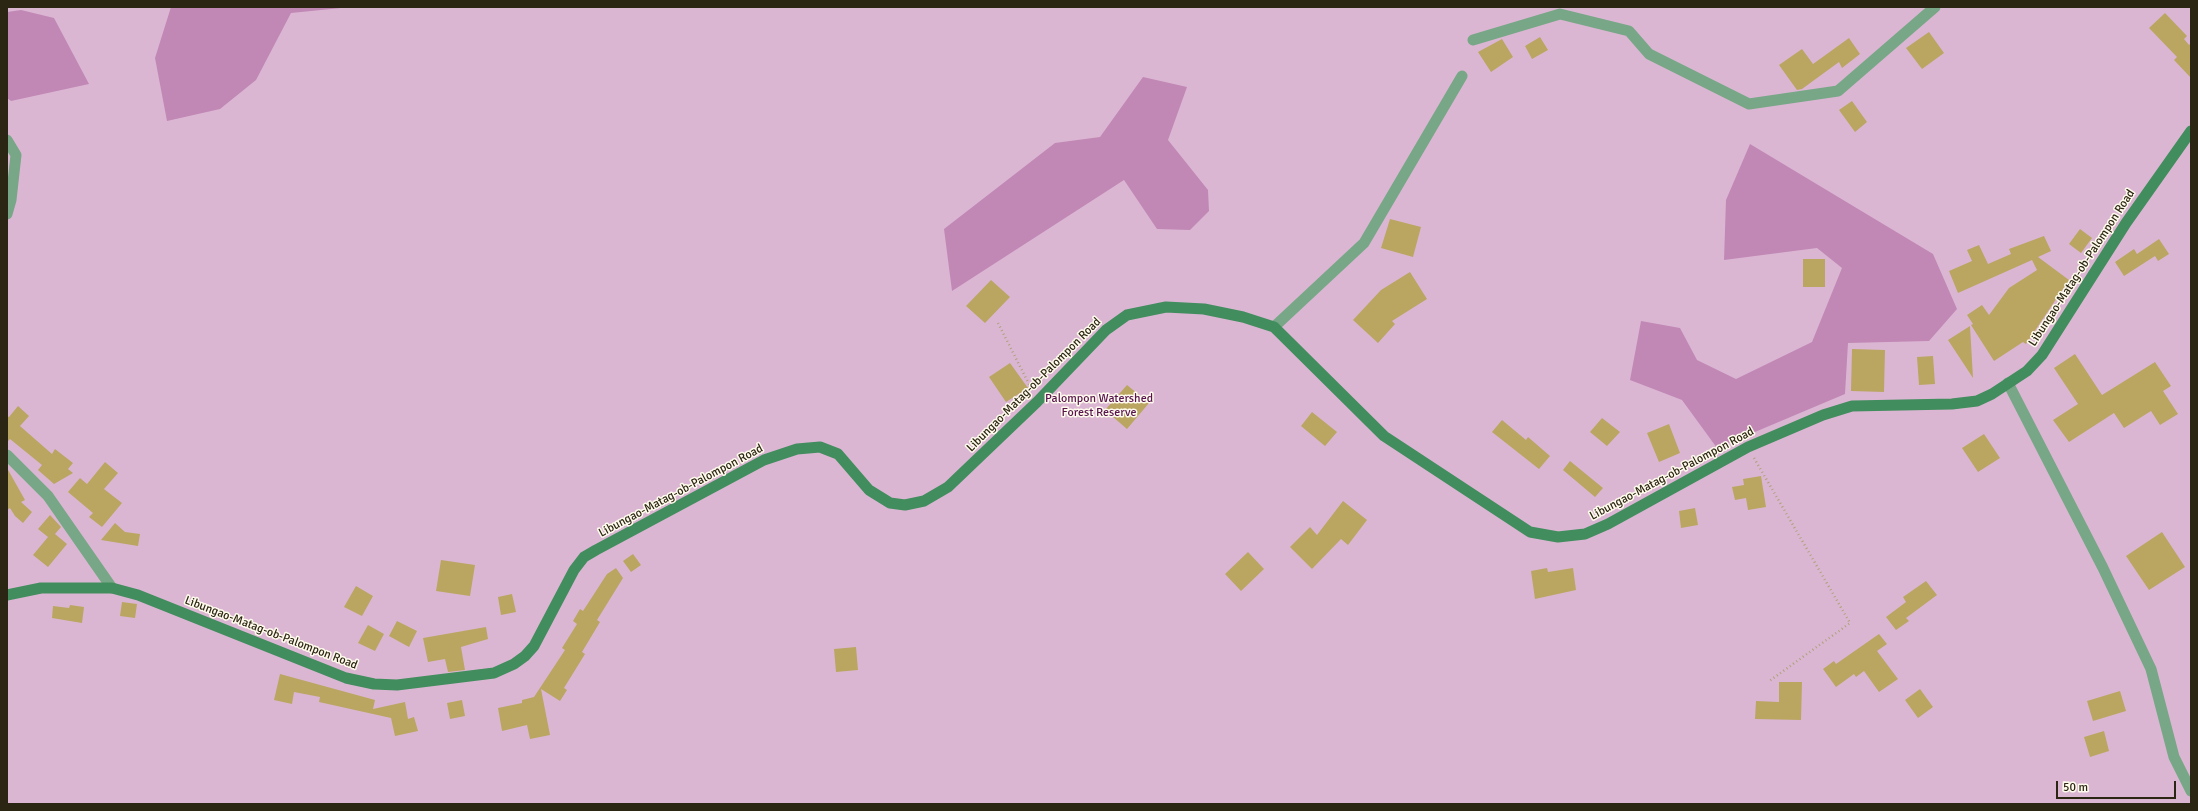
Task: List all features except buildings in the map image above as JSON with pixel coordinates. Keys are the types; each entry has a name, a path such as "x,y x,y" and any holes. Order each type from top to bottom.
{"main road":[{"name":"Libungao-Matag-ob-Palompon Road","path":"7,595 41,588 112,588 138,595 346,678 374,684 397,684 494,673 514,664 525,656 534,646 574,570 584,558 764,460 797,449 820,447 838,454 869,490 890,503 905,505 924,501 948,487 1037,402 1106,330 1127,315 1166,307 1204,309 1243,317 1274,327 1384,436 1530,532 1558,537 1585,534 1608,524 1748,447 1823,415 1852,406 1952,404 1977,401 1992,394 2027,370 2042,355 2126,223 2191,131"}],"street":[{"path":"1473,40 1560,14 1629,31 1649,54 1749,104 1838,91 1935,7"},
{"path":"1274,327 1364,243 1462,76"},
{"path":"7,140 16,155 11,200 7,214"},
{"path":"2008,383 2103,568 2151,669 2174,757 2191,791"},
{"path":"7,455 48,496 112,588"}],"path":[{"path":"998,323 1037,402"},
{"path":"1748,447 1850,623 1768,682"}],"green space":[{"name":"Palompon Watershed Forest Reserve","path":"7,7 2191,7 2191,804 7,804"}],"shaded area":[{"path":"171,7 351,7 291,13 256,80 220,109 167,121 155,58"},
{"path":"21,10 54,18 89,84 11,101 7,98 7,12"},
{"path":"1143,77 1187,87 1168,140 1208,190 1209,211 1190,230 1157,229 1124,180 952,291 944,229 1055,143 1100,137"},
{"path":"1750,144 1933,254 1957,309 1929,341 1848,343 1845,394 1717,448 1682,400 1630,380 1641,321 1680,328 1697,360 1736,379 1812,342 1842,268 1817,248 1724,260 1726,200"}]}
